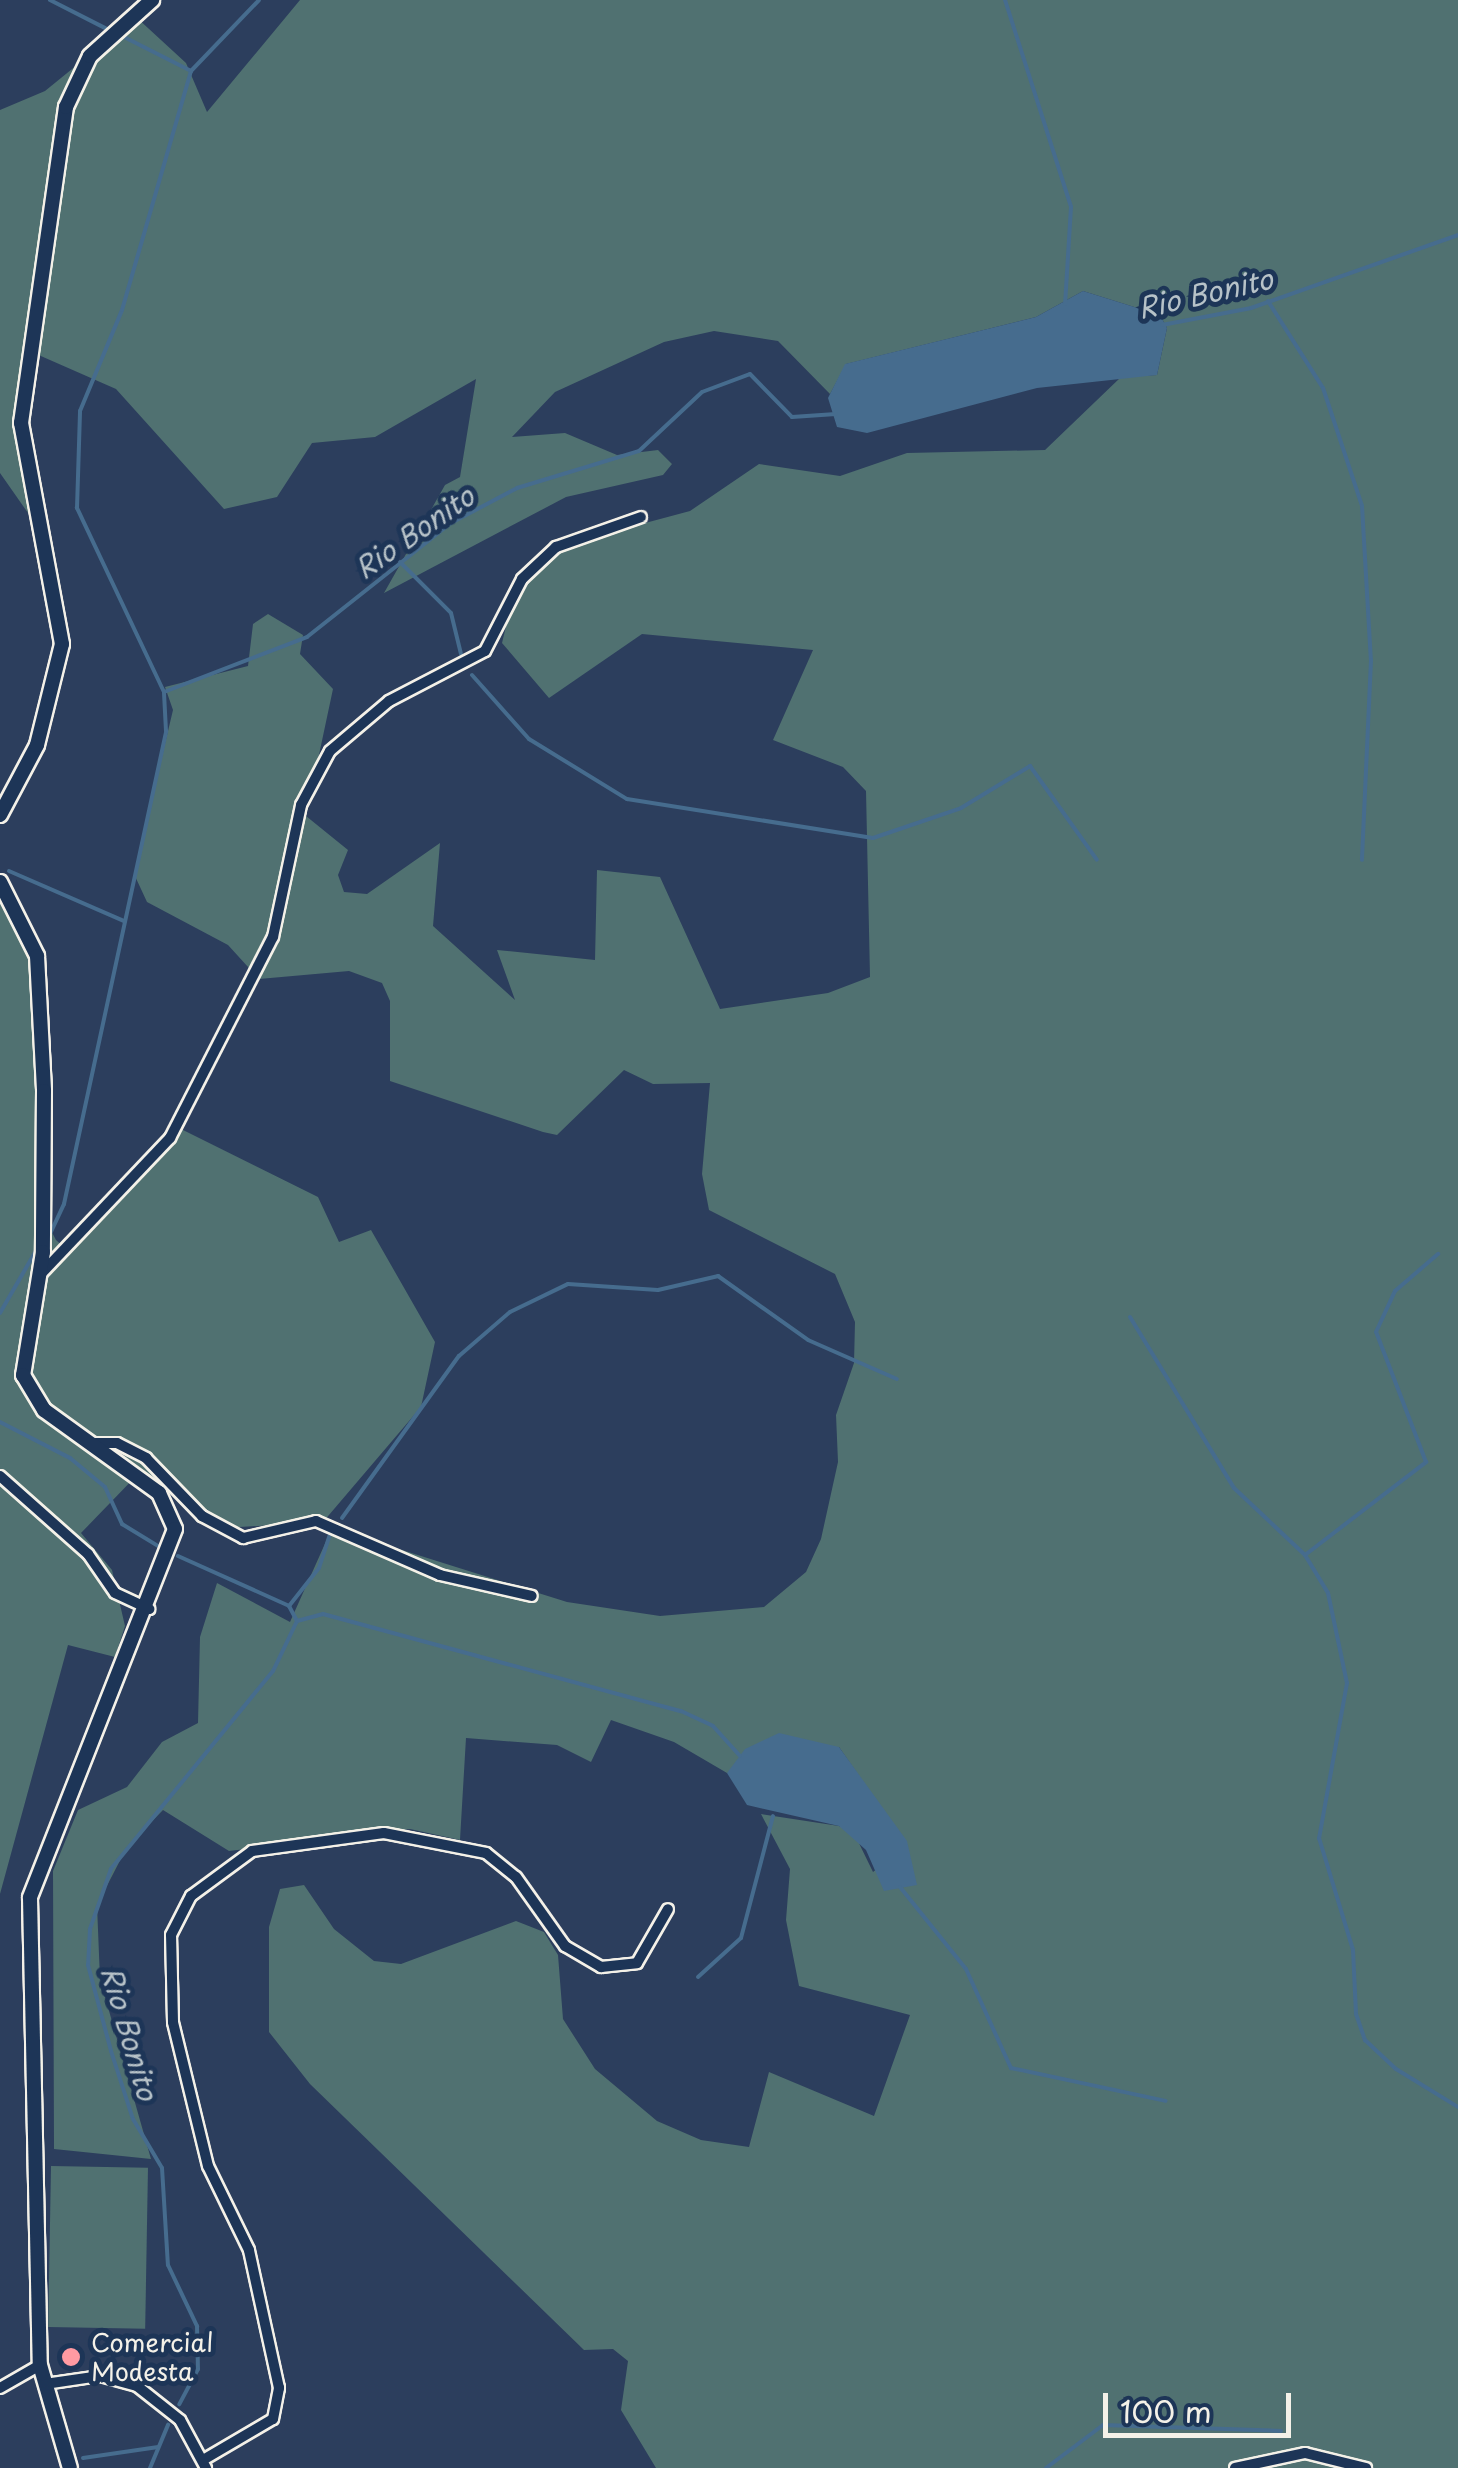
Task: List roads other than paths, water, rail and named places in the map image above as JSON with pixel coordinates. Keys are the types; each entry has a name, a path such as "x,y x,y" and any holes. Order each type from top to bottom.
{"street":[{"path":"0,815 37,745 62,644 21,423 66,107 90,56 152,0"},
{"path":"40,1275 170,1138 273,938 300,805 330,752 389,702 486,650 522,580 556,547 641,517"},
{"path":"0,882 37,956 41,1246 40,1275 23,1375 44,1410 159,1493 173,1517 149,1609 30,1898 40,2365 70,2468"},
{"path":"91,1443 146,1458 202,1516 243,1538 316,1521 440,1575 532,1596"},
{"path":"0,1476 88,1554 115,1592 149,1609"},
{"path":"45,2384 100,2376 136,2386 180,2420 204,2464 274,2419 279,2388 249,2250 208,2166 172,2022 170,1934 191,1896 252,1852 384,1833 486,1853 516,1877 565,1946 601,1968 637,1963 668,1908"},
{"path":"0,2388 40,2365"},
{"path":"1235,2468 1304,2453 1366,2468"}],"water":[{"path":"1083,291 1160,315 1167,328 1157,375 1037,388 867,433 837,427 828,398 845,364 1036,317"},
{"path":"779,1733 839,1747 907,1841 917,1885 884,1891 866,1850 839,1826 747,1805 727,1773 745,1749"}],"waterway":[{"path":"50,0 105,28"},
{"path":"50,1234 64,1204 166,731 164,692 77,508 80,411 122,310 191,71 259,0"},
{"path":"1005,0 1071,207 1065,304"},
{"path":"126,38 191,71"},
{"name":"Rio Bonito","path":"1162,325 1251,308 1458,235"},
{"path":"1268,301 1323,388 1362,506 1371,660 1362,860"},
{"name":"Rio Bonito","path":"164,692 307,637 451,523 517,488 639,451 702,392 750,374 792,417 836,414"},
{"path":"400,562 451,613 461,654"},
{"path":"472,675 529,739 627,799 873,838 961,808 1030,766 1097,860"},
{"path":"9,871 124,921"},
{"name":"Rio Bonito","path":"0,1313 37,1249"},
{"path":"1305,1555 1426,1462 1376,1332 1395,1291 1438,1254"},
{"path":"342,1518 459,1356 510,1312 568,1284 658,1290 718,1276 808,1340 897,1379"},
{"path":"1130,1317 1234,1488 1305,1555 1328,1593 1347,1683 1319,1838 1353,1950 1356,2014 1365,2040 1396,2069 1458,2107"},
{"name":"Rio Bonito","path":"0,1422 70,1458 105,1487 122,1524 158,1546"},
{"path":"289,1606 319,1568 329,1537"},
{"name":"Rio Bonito","path":"178,1556 289,1606 297,1621 273,1671 111,1869 90,1929 88,1965 111,2051 133,2119 162,2168 168,2265 197,2326 198,2369 179,2404"},
{"path":"297,1621 323,1614 681,1711 713,1726 740,1756"},
{"path":"698,1977 741,1938 773,1816"},
{"path":"900,1887 966,1969 1011,2068 1166,2101"},
{"name":"Rio Bonito","path":"150,2468 168,2425"},
{"path":"1046,2468 1103,2425 1281,2431"},
{"path":"83,2458 158,2447"}],"place":[{"name":"Comercial Modesta","path":"71,2357"}]}
